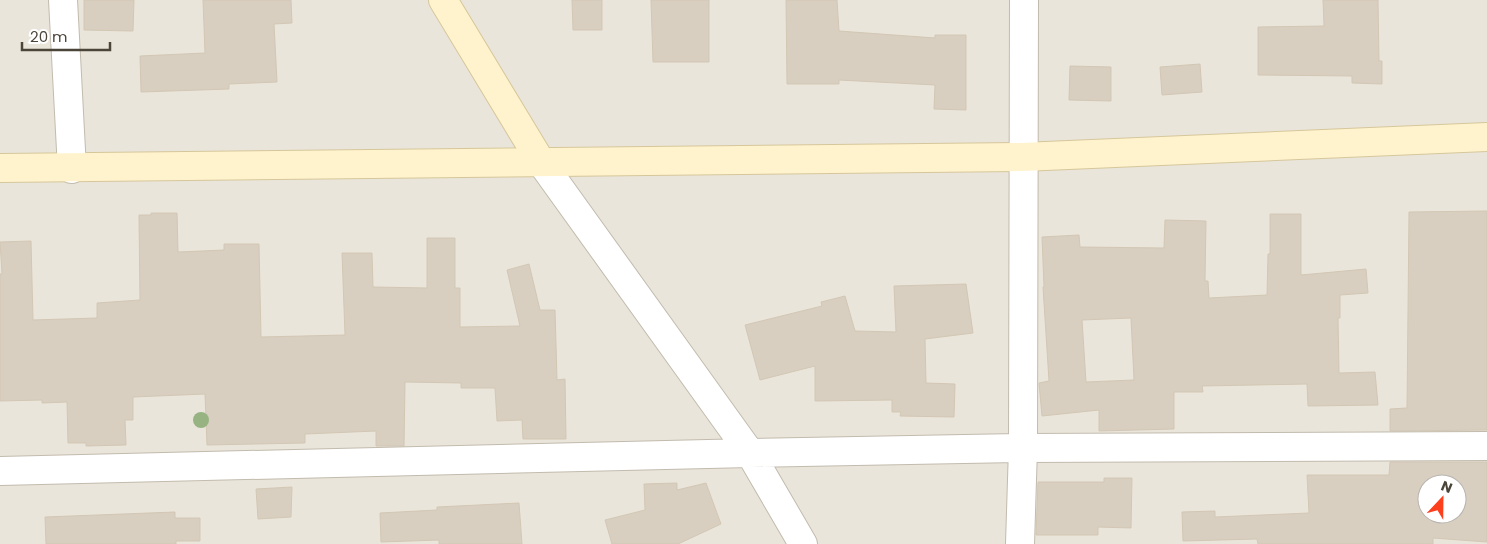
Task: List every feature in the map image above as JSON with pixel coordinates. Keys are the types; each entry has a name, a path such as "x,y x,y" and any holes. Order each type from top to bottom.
{"street":[{"path":"62,0 72,169"},
{"path":"443,0 541,162 750,453 802,544"},
{"path":"1020,544 1023,448 1022,157 1024,0"},
{"path":"0,168 72,169 1022,157 1487,137"},
{"path":"0,471 1023,448 1487,446"}],"shaded area":[{"path":"0,0 1487,0 1487,544 0,544"}],"building":[{"path":"84,0 134,0 133,31 84,30"},
{"path":"203,0 291,0 292,23 274,24 277,82 229,84 229,89 141,92 140,56 205,53"},
{"path":"572,0 602,0 602,30 573,30"},
{"path":"651,0 709,0 709,62 653,62"},
{"path":"786,0 837,0 839,31 935,38 935,35 966,35 966,110 934,109 935,85 839,80 839,84 787,84"},
{"path":"1323,0 1378,0 1379,61 1382,61 1382,84 1352,83 1352,76 1258,75 1258,27 1324,26"},
{"path":"1200,64 1202,92 1162,95 1160,67"},
{"path":"1070,66 1111,67 1111,101 1069,100"},
{"path":"1487,211 1487,430 1390,431 1390,409 1407,408 1409,212"},
{"path":"151,213 177,213 178,252 224,250 224,244 259,244 261,337 345,335 342,253 372,253 373,287 427,288 427,238 455,238 455,288 460,288 460,327 520,326 507,270 529,264 540,310 555,310 557,380 565,379 566,439 523,439 522,420 497,421 495,388 461,388 461,383 405,382 404,446 376,446 376,431 305,434 305,443 207,445 205,394 133,397 133,420 125,420 126,445 86,446 86,443 68,443 67,402 42,403 42,400 0,401 0,274 2,274 0,242 31,241 33,320 97,318 97,303 140,300 139,215 151,215"},
{"path":"1270,214 1301,214 1301,275 1366,269 1368,293 1340,295 1340,318 1338,318 1339,373 1375,372 1378,405 1308,406 1307,384 1202,386 1203,392 1174,392 1174,429 1099,431 1099,410 1042,416 1039,383 1049,381 1042,237 1079,235 1080,247 1164,248 1165,220 1206,221 1205,281 1208,281 1209,298 1267,295 1268,254 1270,254","holes":["1131,318 1134,380 1086,382 1082,320"]},
{"path":"966,284 973,333 925,339 926,383 955,384 954,417 900,416 901,412 892,412 892,400 815,401 815,366 760,380 745,325 822,306 821,302 845,296 855,331 896,332 894,286"},
{"path":"1390,462 1487,462 1487,542 1433,538 1433,544 1258,544 1257,539 1183,541 1182,512 1215,511 1215,517 1309,513 1307,475 1389,475"},
{"path":"1104,478 1132,478 1131,528 1098,527 1098,535 1036,535 1038,482 1104,482"},
{"path":"677,483 677,490 706,483 721,524 678,544 612,544 605,520 645,510 644,484"},
{"path":"292,487 291,517 258,519 256,489"},
{"path":"519,503 522,544 439,544 439,540 381,542 380,513 437,510 437,507"},
{"path":"175,512 175,518 200,518 200,541 176,541 176,544 46,544 45,517"}]}
